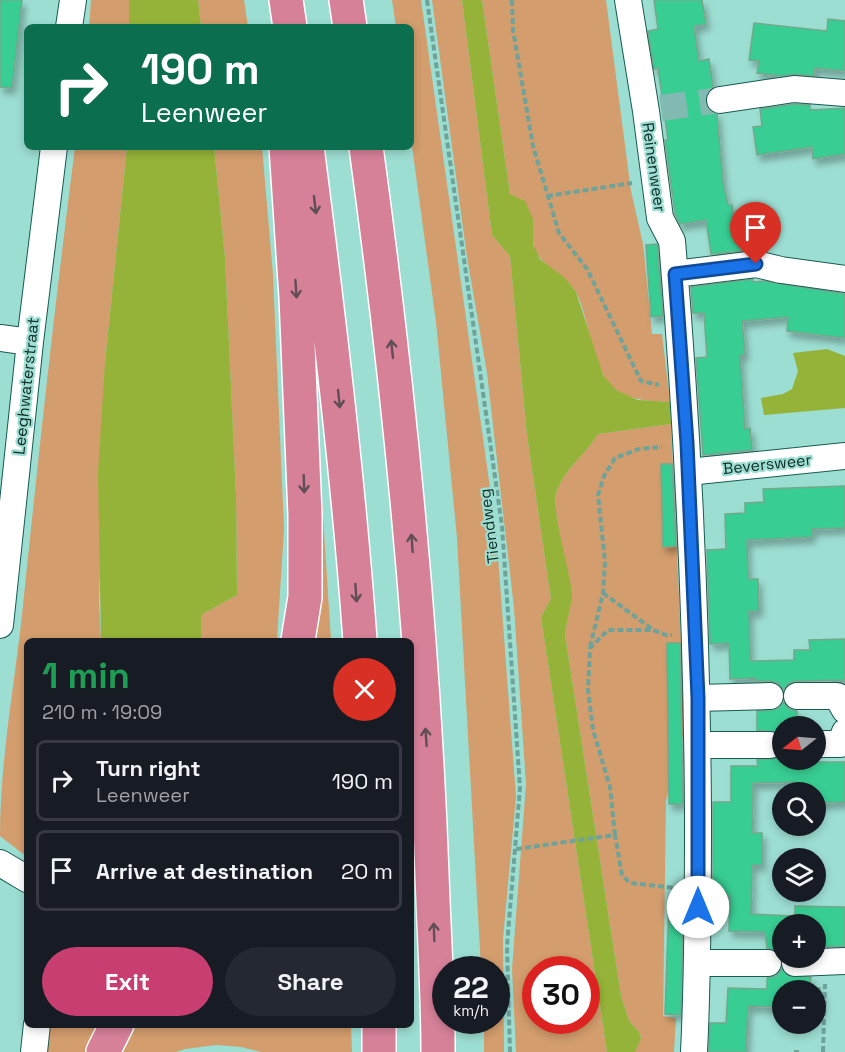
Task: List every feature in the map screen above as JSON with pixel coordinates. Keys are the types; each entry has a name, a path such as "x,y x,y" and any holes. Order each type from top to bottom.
{"highway":[{"path":"286,0 290,24"},
{"path":"346,0 350,24"},
{"path":"286,150 296,297 305,515 305,597 298,638"},
{"path":"308,150 336,374 360,638"},
{"path":"366,150 384,280 408,499 428,766 438,1052"},
{"path":"103,1052 115,1028"},
{"path":"379,1028 379,1052"}],"street":[{"path":"69,24 73,0"},
{"name":"Reinenweer","path":"628,0 653,110 655,179 660,218 672,241 687,443 698,698 699,963 694,1052"},
{"path":"720,100 794,89 845,93"},
{"name":"Leeghwaterstraat","path":"0,625 30,342 54,150"},
{"path":"675,274 756,264 845,279"},
{"path":"0,338 30,342"},
{"name":"Beversweer","path":"688,472 845,456"},
{"path":"698,698 770,696"},
{"path":"796,696 837,696 845,710"},
{"path":"826,744 840,744 845,732"},
{"path":"698,745 770,745"},
{"path":"0,863 24,877"},
{"path":"699,963 768,963"},
{"path":"34,1052 37,1028"}],"path":[{"name":"Tiendweg","path":"427,0 502,526 520,788 507,945 510,1052"},
{"path":"512,0 513,30 533,146 559,233 587,268 641,381 683,390"},
{"path":"547,196 655,179"},
{"path":"687,443 639,449 615,458 604,476 598,495 605,562 603,593 590,648 588,690 593,730 610,787 622,875 630,883 664,888 698,888"},
{"path":"603,593 653,630 666,635 695,634"},
{"path":"590,648 608,630 653,630"},
{"path":"516,849 615,836"},
{"path":"824,1052 836,961"},
{"path":"794,1052 799,1052"}],"shaded area":[{"path":"91,0 129,0 129,24 89,24"},
{"path":"129,0 198,0 201,24 129,24"},
{"path":"198,0 244,0 248,24 201,24"},
{"path":"392,0 421,0 496,530 516,797 503,956 480,956 457,538 436,322 413,150 414,24 396,24"},
{"path":"432,0 462,0 492,235 510,256 527,435 551,599 541,617 592,956 522,956 522,1034 600,1034 600,1006 607,1052 516,1052 512,969 526,784 514,608 487,373 467,257"},
{"path":"462,0 482,0 510,194 525,201 533,219 533,244 540,259 565,278 576,292 603,375 616,390 638,400 670,402 671,424 598,434 563,478 556,494 555,504 572,594 565,635 621,996 629,1021 639,1032 641,1038 635,1052 607,1052 600,1006 600,956 592,956 541,617 551,599 527,435 510,256 492,235"},
{"path":"482,0 606,0 631,191 643,244 652,334 662,334 670,402 630,397 617,391 609,383 597,360 577,294 540,258 536,251 533,239 533,219 510,194"},
{"path":"75,150 127,150 105,363 99,602 101,638 24,638 24,855 0,836 2,781"},
{"path":"127,150 214,150 225,258 236,496 237,595 201,615 202,638 101,638 98,473 105,363"},
{"path":"214,150 262,150 273,275 284,529 277,638 202,638 201,615 237,595 236,496 225,258"},
{"path":"827,349 845,356 845,408 764,415 761,398 783,394 792,389 798,371 793,353"},
{"path":"671,424 685,728 666,800 663,1016 676,1018 674,1052 635,1052 641,1037 629,1021 621,996 565,635 571,594 555,503 563,478 598,434"},
{"path":"314,484 321,484 331,638 309,638"},
{"path":"47,1028 101,1028 89,1052 43,1052"},
{"path":"135,1028 351,1028 352,1052 261,1052 241,1047 216,1045 176,1052 123,1052"},
{"path":"484,1034 504,1034 504,1052 484,1052"}],"building":[{"path":"0,0 22,0 12,88 0,87"},
{"path":"654,0 702,0 706,24 694,26 699,61 709,59 713,87 706,94 705,103 709,110 717,114 723,183 728,205 732,205 734,223 739,222 741,234 746,234 748,250 711,254 706,220 680,224 675,213 658,68 654,69 648,31 658,29"},
{"path":"828,19 845,21 845,71 815,68 814,76 757,73 759,61 749,60 754,23 827,31"},
{"path":"795,104 810,105 810,110 845,108 845,154 813,159 812,147 757,155 753,127 762,126 760,109"},
{"path":"657,244 663,316 651,317 646,245"},
{"path":"753,279 753,282 764,281 845,294 845,338 787,331 788,317 742,321 745,355 740,355 745,429 750,428 752,450 703,455 696,358 707,357 704,313 693,313 691,287"},
{"path":"661,464 672,464 676,546 663,547"},
{"path":"845,486 845,528 812,529 812,537 747,540 748,579 758,579 759,611 749,611 750,661 794,660 794,650 810,650 809,640 845,639 845,680 796,681 789,683 783,690 778,683 756,681 756,678 730,679 729,643 710,644 707,550 726,549 725,514 745,513 745,503 764,502 763,489"},
{"path":"667,643 680,643 683,804 669,804"},
{"path":"784,702 789,709 797,711 797,716 772,716 772,732 757,730 757,711 777,709"},
{"path":"772,758 772,770 826,770 826,762 845,762 845,802 826,803 826,782 753,783 752,833 762,833 762,865 752,865 751,914 772,915 772,949 767,948 765,932 729,931 730,896 713,895 713,802 731,802 731,766 758,766 757,760"},
{"path":"669,901 683,902 681,1015 665,1014"},
{"path":"795,906 845,907 845,946 826,947 826,914 795,914"},
{"path":"782,969 789,976 811,977 811,980 772,980 772,1007 748,1006 746,1052 709,1052 710,1023 726,1023 728,988 767,989 767,978 776,976"}],"tunnel":[{"path":"661,108 720,100"}],"route":[{"path":"698,907 698,698 687,443 675,274 756,264"}]}
